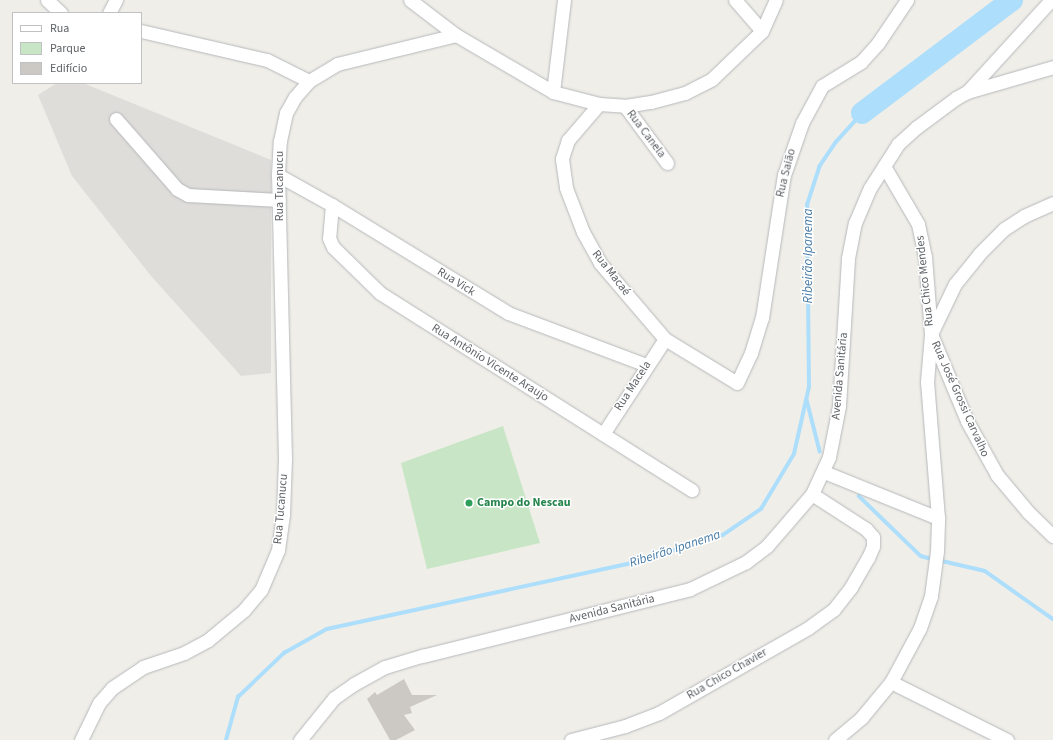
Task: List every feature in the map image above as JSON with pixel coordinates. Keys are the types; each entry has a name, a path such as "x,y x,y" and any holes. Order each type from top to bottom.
{"street":[{"path":"47,0 60,12"},
{"path":"110,12 116,0"},
{"path":"553,92 564,0"},
{"path":"734,0 762,31"},
{"path":"407,1 456,35 553,92 599,104 625,106 670,99 700,86 721,72 762,31 776,0"},
{"name":"Rua Saião","path":"737,383 751,353 760,324 784,175 804,118 822,86 861,62 878,44 907,0"},
{"path":"966,92 1051,0"},
{"path":"142,31 267,60 309,81"},
{"name":"Rua Tucanucu","path":"81,740 99,703 112,688 143,668 184,653 208,640 244,610 260,590 270,573 278,550 283,515 286,459 278,175 280,141 286,112 295,97 309,81 337,64 456,35"},
{"name":"Avenida Sanitária","path":"300,740 334,698 354,684 385,667 422,656 690,589 717,578 746,562 767,546 812,494 824,472 840,406 848,258 854,223 870,188 898,144 917,127 966,92 1053,67"},
{"name":"Rua Macaé","path":"599,104 564,146 562,166 566,188 583,232 595,255 665,340 737,383"},
{"name":"Rua Canela","path":"625,106 667,163"},
{"path":"116,119 177,188 188,195 279,200"},
{"name":"Rua Chico Mendes","path":"884,166 911,210 923,240 931,334"},
{"name":"Rua Vick","path":"278,175 332,205 508,313 646,365"},
{"path":"835,740 862,717 891,682 920,628 931,596 938,551 938,518 927,382 931,334 955,284 979,254 1004,229 1024,216 1053,203"},
{"name":"Rua Antônio Vicente Araujo","path":"332,205 330,243 361,276 404,310 692,490"},
{"name":"Rua José Grossi Carvalho","path":"931,334 964,414 988,460 1010,492 1053,536"},
{"name":"Rua Macela","path":"603,434 646,365 665,340"},
{"path":"824,472 938,518"},
{"name":"Rua Chico Chavier","path":"571,740 625,726 658,712 808,628 834,609 860,572 873,546 871,533 812,494"},
{"path":"891,682 1007,740"}],"shaded area":[{"path":"55,84 85,84 271,160 271,373 241,376 151,276 72,176 38,95"}],"green space":[{"name":"Campo do Nescau","path":"503,426 540,543 427,569 401,463"}],"building":[{"path":"404,679 412,695 437,695 410,707 412,713 404,715 415,730 396,740 390,740 367,699 375,692 377,695"}],"waterway":[{"name":"Ribeirão Ipanema","path":"862,113 1012,0"},
{"name":"Ribeirão Ipanema","path":"226,740 238,697 284,653 327,629 628,564 723,535 761,509 794,454 809,387 807,205 819,167 836,142 862,113"},
{"path":"807,400 820,451"},
{"path":"859,496 921,556 932,559"},
{"path":"938,560 985,571 1053,619"}],"place":[{"name":"Campo do Nescau","path":"469,503"}]}
